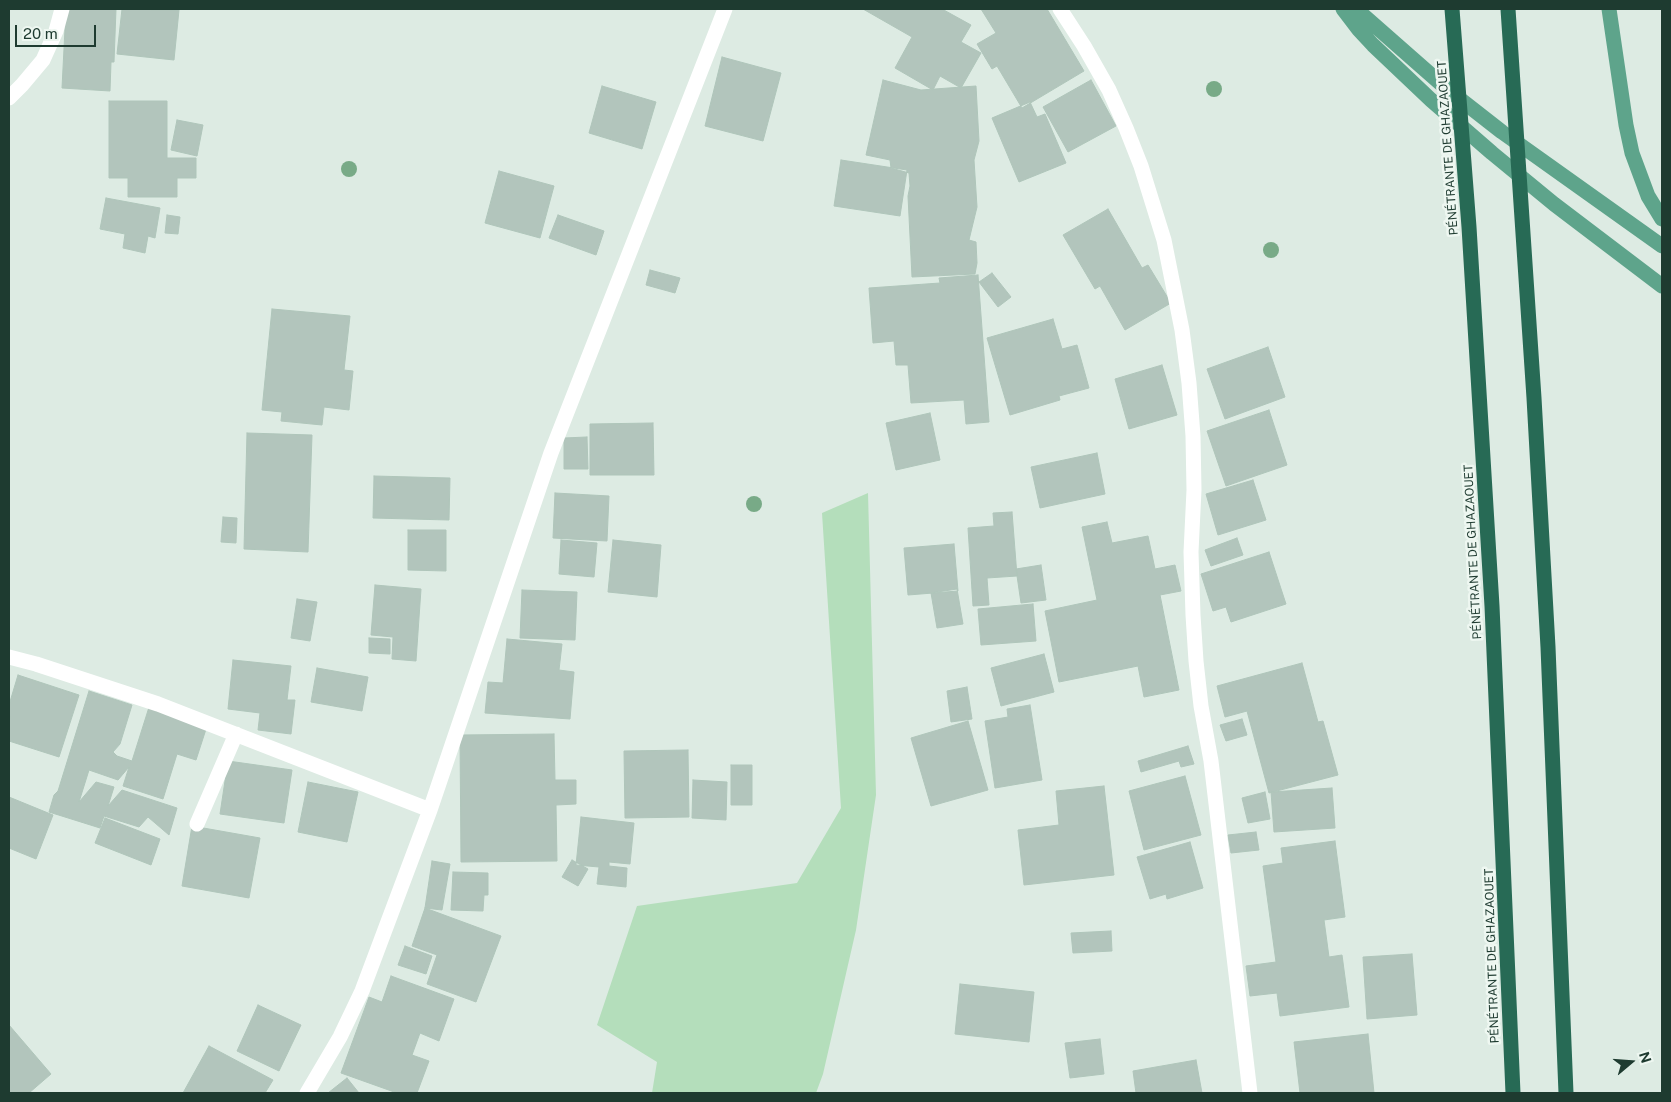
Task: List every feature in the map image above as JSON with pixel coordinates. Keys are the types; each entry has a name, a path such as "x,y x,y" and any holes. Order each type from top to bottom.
{"highway":[{"name":"PÉNÉTRANTE DE GHAZAOUET","path":"1452,9 1468,218 1492,606 1512,1093"},
{"path":"1508,9 1533,378 1548,647 1566,1093"}],"main road":[{"path":"1343,9 1372,45 1492,153 1554,204 1662,286"},
{"path":"1356,9 1447,89 1502,132 1662,246"},
{"path":"1608,9 1632,153 1648,196 1662,219"}],"street":[{"path":"9,98 42,60 56,31 62,9"},
{"path":"307,1093 340,1037 362,991 430,810 551,453 725,9"},
{"path":"1060,9 1109,90 1141,166 1164,240 1182,330 1193,436 1192,561 1196,661 1201,706 1211,761 1250,1093"},
{"path":"9,657 158,704 430,810"},
{"path":"198,824 236,734"}],"green space":[{"path":"868,493 876,795 856,930 823,1074 816,1093 652,1093 657,1062 597,1025 637,906 797,883 841,808 822,513"}],"building":[{"path":"66,9 116,9 114,62 111,62 110,91 62,88"},
{"path":"122,9 179,10 174,60 117,54"},
{"path":"863,9 942,9 971,25 961,42 981,53 961,88 940,76 933,90 895,68 912,37"},
{"path":"981,9 1047,9 1084,71 1022,108 997,66 992,69 977,44 996,33"},
{"path":"722,57 781,73 763,141 705,126"},
{"path":"883,80 921,90 976,86 979,141 974,160 977,207 969,240 976,242 977,263 975,274 912,277 908,196 910,186 909,173 891,168 890,160 866,155"},
{"path":"1091,80 1116,126 1068,152 1043,107"},
{"path":"602,86 656,102 642,149 589,133"},
{"path":"109,101 167,101 167,158 196,158 196,178 177,178 177,197 128,197 128,178 109,178"},
{"path":"1030,102 1037,117 1045,114 1066,163 1019,182 992,118"},
{"path":"177,120 203,125 197,156 171,150"},
{"path":"841,160 907,170 900,216 834,206"},
{"path":"499,171 554,186 540,238 485,223"},
{"path":"106,198 160,208 155,238 148,236 145,253 123,248 125,234 100,229"},
{"path":"1108,209 1142,268 1148,265 1171,303 1125,330 1100,286 1095,289 1063,235"},
{"path":"167,215 180,217 178,234 165,233"},
{"path":"558,215 604,231 596,255 549,238"},
{"path":"650,270 680,278 675,293 646,285"},
{"path":"992,273 1011,297 998,307 979,282"},
{"path":"978,275 989,422 966,424 964,400 911,403 908,365 896,365 894,341 873,343 869,288 940,283 939,278"},
{"path":"272,309 350,316 344,370 353,371 349,410 324,407 322,425 281,421 282,412 262,410"},
{"path":"1053,319 1062,349 1077,345 1089,388 1059,396 1060,400 1010,415 987,338"},
{"path":"1268,347 1285,397 1225,419 1207,369"},
{"path":"1162,365 1177,415 1129,429 1115,379"},
{"path":"1269,410 1287,465 1226,486 1207,431"},
{"path":"930,413 940,460 896,470 886,423"},
{"path":"653,423 654,475 590,475 590,424"},
{"path":"247,433 312,435 308,552 244,549"},
{"path":"587,437 588,469 564,469 564,438"},
{"path":"1097,453 1105,494 1040,508 1031,467"},
{"path":"374,476 450,478 449,520 373,518"},
{"path":"1253,480 1266,520 1218,535 1206,494"},
{"path":"555,493 609,496 607,541 553,538"},
{"path":"1012,512 1017,576 987,578 989,605 973,606 968,528 994,526 993,513"},
{"path":"223,517 237,518 236,543 221,542"},
{"path":"1107,522 1112,543 1148,536 1155,569 1175,565 1181,591 1160,595 1179,690 1144,697 1138,666 1059,682 1045,611 1097,600 1082,527"},
{"path":"408,530 446,530 446,571 408,570"},
{"path":"1237,538 1243,555 1211,566 1205,550"},
{"path":"561,540 597,543 594,577 559,574"},
{"path":"613,540 661,545 657,597 608,592"},
{"path":"954,544 958,591 908,595 904,548"},
{"path":"1269,552 1286,604 1231,622 1226,607 1213,611 1201,574"},
{"path":"1041,565 1046,600 1021,603 1016,569"},
{"path":"375,585 421,589 416,661 392,659 393,637 371,635"},
{"path":"957,589 963,624 937,628 931,593"},
{"path":"522,590 577,592 575,640 520,638"},
{"path":"297,599 317,602 310,641 291,638"},
{"path":"1033,604 1036,641 981,645 978,609"},
{"path":"369,638 390,639 390,654 369,653"},
{"path":"507,639 562,644 559,670 574,672 570,719 485,713 488,682 503,683"},
{"path":"1044,654 1054,692 1001,706 991,668"},
{"path":"233,660 291,666 287,700 295,700 291,734 258,730 260,713 228,709"},
{"path":"1302,663 1318,722 1323,721 1338,775 1269,793 1247,711 1225,717 1217,686"},
{"path":"317,668 368,677 362,711 311,702"},
{"path":"18,675 79,695 59,757 9,741 9,705"},
{"path":"967,687 972,719 951,722 947,691"},
{"path":"89,691 132,705 120,744 113,752 117,756 132,761 150,704 208,723 196,760 177,754 163,799 123,786 129,767 118,780 89,770 79,802 96,782 114,787 108,806 122,790 177,808 169,835 148,817 139,827 104,816 100,828 49,812 54,795 58,791"},
{"path":"1030,705 1042,780 995,788 985,721 1008,717 1007,709"},
{"path":"1242,719 1247,735 1226,741 1220,725"},
{"path":"968,721 988,790 931,806 911,738"},
{"path":"554,734 555,780 576,780 576,804 556,805 557,861 461,862 460,735"},
{"path":"1188,746 1194,764 1181,767 1179,761 1141,772 1138,761"},
{"path":"688,750 689,817 625,818 624,751"},
{"path":"228,761 292,770 284,823 220,814"},
{"path":"731,765 752,765 752,805 731,805"},
{"path":"1185,776 1201,835 1144,850 1129,791"},
{"path":"693,780 727,782 726,820 692,818"},
{"path":"308,782 358,792 347,842 298,832"},
{"path":"1104,786 1114,875 1024,885 1018,830 1059,825 1056,791"},
{"path":"1332,788 1335,828 1274,832 1271,792"},
{"path":"1265,792 1270,819 1248,823 1242,798"},
{"path":"9,797 53,815 36,859 9,848"},
{"path":"581,817 634,823 630,864 609,862 609,866 627,868 626,887 597,884 599,867 576,865"},
{"path":"105,818 160,839 151,865 95,843"},
{"path":"192,826 260,838 249,898 182,886"},
{"path":"1256,832 1259,850 1231,853 1228,835"},
{"path":"1335,841 1345,917 1324,920 1329,957 1342,955 1349,1007 1280,1016 1277,993 1250,996 1246,966 1276,962 1263,866 1283,863 1281,848"},
{"path":"1190,842 1203,888 1167,899 1166,894 1150,899 1137,857"},
{"path":"572,860 588,869 578,886 562,877"},
{"path":"432,861 450,864 442,910 425,908"},
{"path":"453,872 488,873 488,895 484,895 483,911 451,910"},
{"path":"425,908 501,936 476,1002 427,984 437,955 412,946"},
{"path":"1111,931 1112,951 1073,953 1071,933"},
{"path":"405,946 432,956 426,974 398,965"},
{"path":"1412,954 1417,1015 1367,1019 1363,957"},
{"path":"391,976 454,999 439,1041 420,1033 412,1055 429,1061 417,1093 397,1093 341,1073 369,997 382,1002"},
{"path":"960,984 1034,992 1029,1042 955,1034"},
{"path":"258,1005 301,1025 279,1071 237,1051"},
{"path":"9,1025 51,1074 29,1093 9,1093"},
{"path":"1368,1034 1374,1093 1300,1093 1294,1042"},
{"path":"1100,1039 1104,1074 1070,1078 1065,1043"},
{"path":"209,1046 273,1080 265,1093 183,1093"},
{"path":"1196,1060 1202,1093 1136,1093 1133,1071"},
{"path":"347,1078 359,1093 328,1093"}]}
